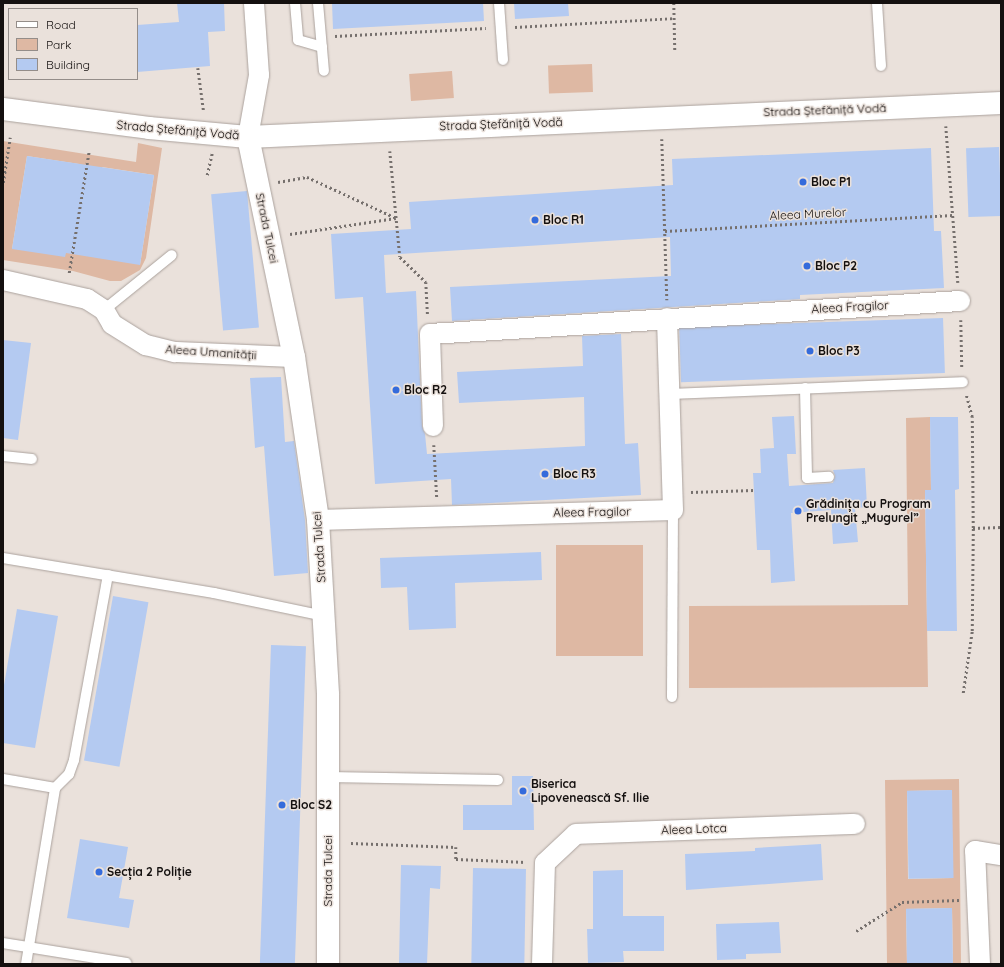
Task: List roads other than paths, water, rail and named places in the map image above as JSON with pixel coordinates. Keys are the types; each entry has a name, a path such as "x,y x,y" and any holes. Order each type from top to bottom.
{"street":[{"path":"248,137 259,75 254,3"},
{"name":"Strada Ștefăniță Vodă","path":"3,109 148,128 248,137 1001,103"},
{"name":"Strada Tulcei","path":"248,137 294,357 318,520 328,695 328,964"},
{"name":"Aleea Umanității","path":"3,280 88,299 104,310 112,324 146,345 175,352 294,357"},
{"name":"Aleea Fragilor","path":"433,426 430,334 667,318 960,301"},
{"path":"667,318 673,502"},
{"name":"Aleea Fragilor","path":"318,520 438,516 673,502"},
{"name":"Aleea Lotca","path":"542,964 545,863 576,834 855,824"},
{"path":"980,964 974,851 1001,855"}],"lane":[{"path":"295,3 298,40 322,47"},
{"path":"318,3 324,71"},
{"path":"499,3 502,60"},
{"path":"877,3 881,66"},
{"path":"104,310 172,256"},
{"path":"669,394 963,382"},
{"path":"805,388 807,478 829,477"},
{"path":"3,456 32,459"},
{"path":"672,697 673,502"},
{"path":"3,558 214,593 324,616"},
{"path":"26,964 55,788 69,774 74,760 108,575"},
{"path":"328,777 498,780"},
{"path":"3,778 55,788"},
{"path":"3,943 126,963"}],"place":[{"name":"Bloc P1","path":"803,182"},
{"name":"Bloc R1","path":"535,220"},
{"name":"Bloc P2","path":"807,266"},
{"name":"Bloc P3","path":"810,351"},
{"name":"Bloc R2","path":"396,390"},
{"name":"Bloc R3","path":"545,474"},
{"name":"Grădinița cu Program Prelungit „Mugurel”","path":"798,511"},
{"name":"Biserica Lipovenească Sf. Ilie","path":"523,791"},
{"name":"Bloc S2","path":"282,805"},
{"name":"Secția 2 Poliție","path":"99,872"}]}
